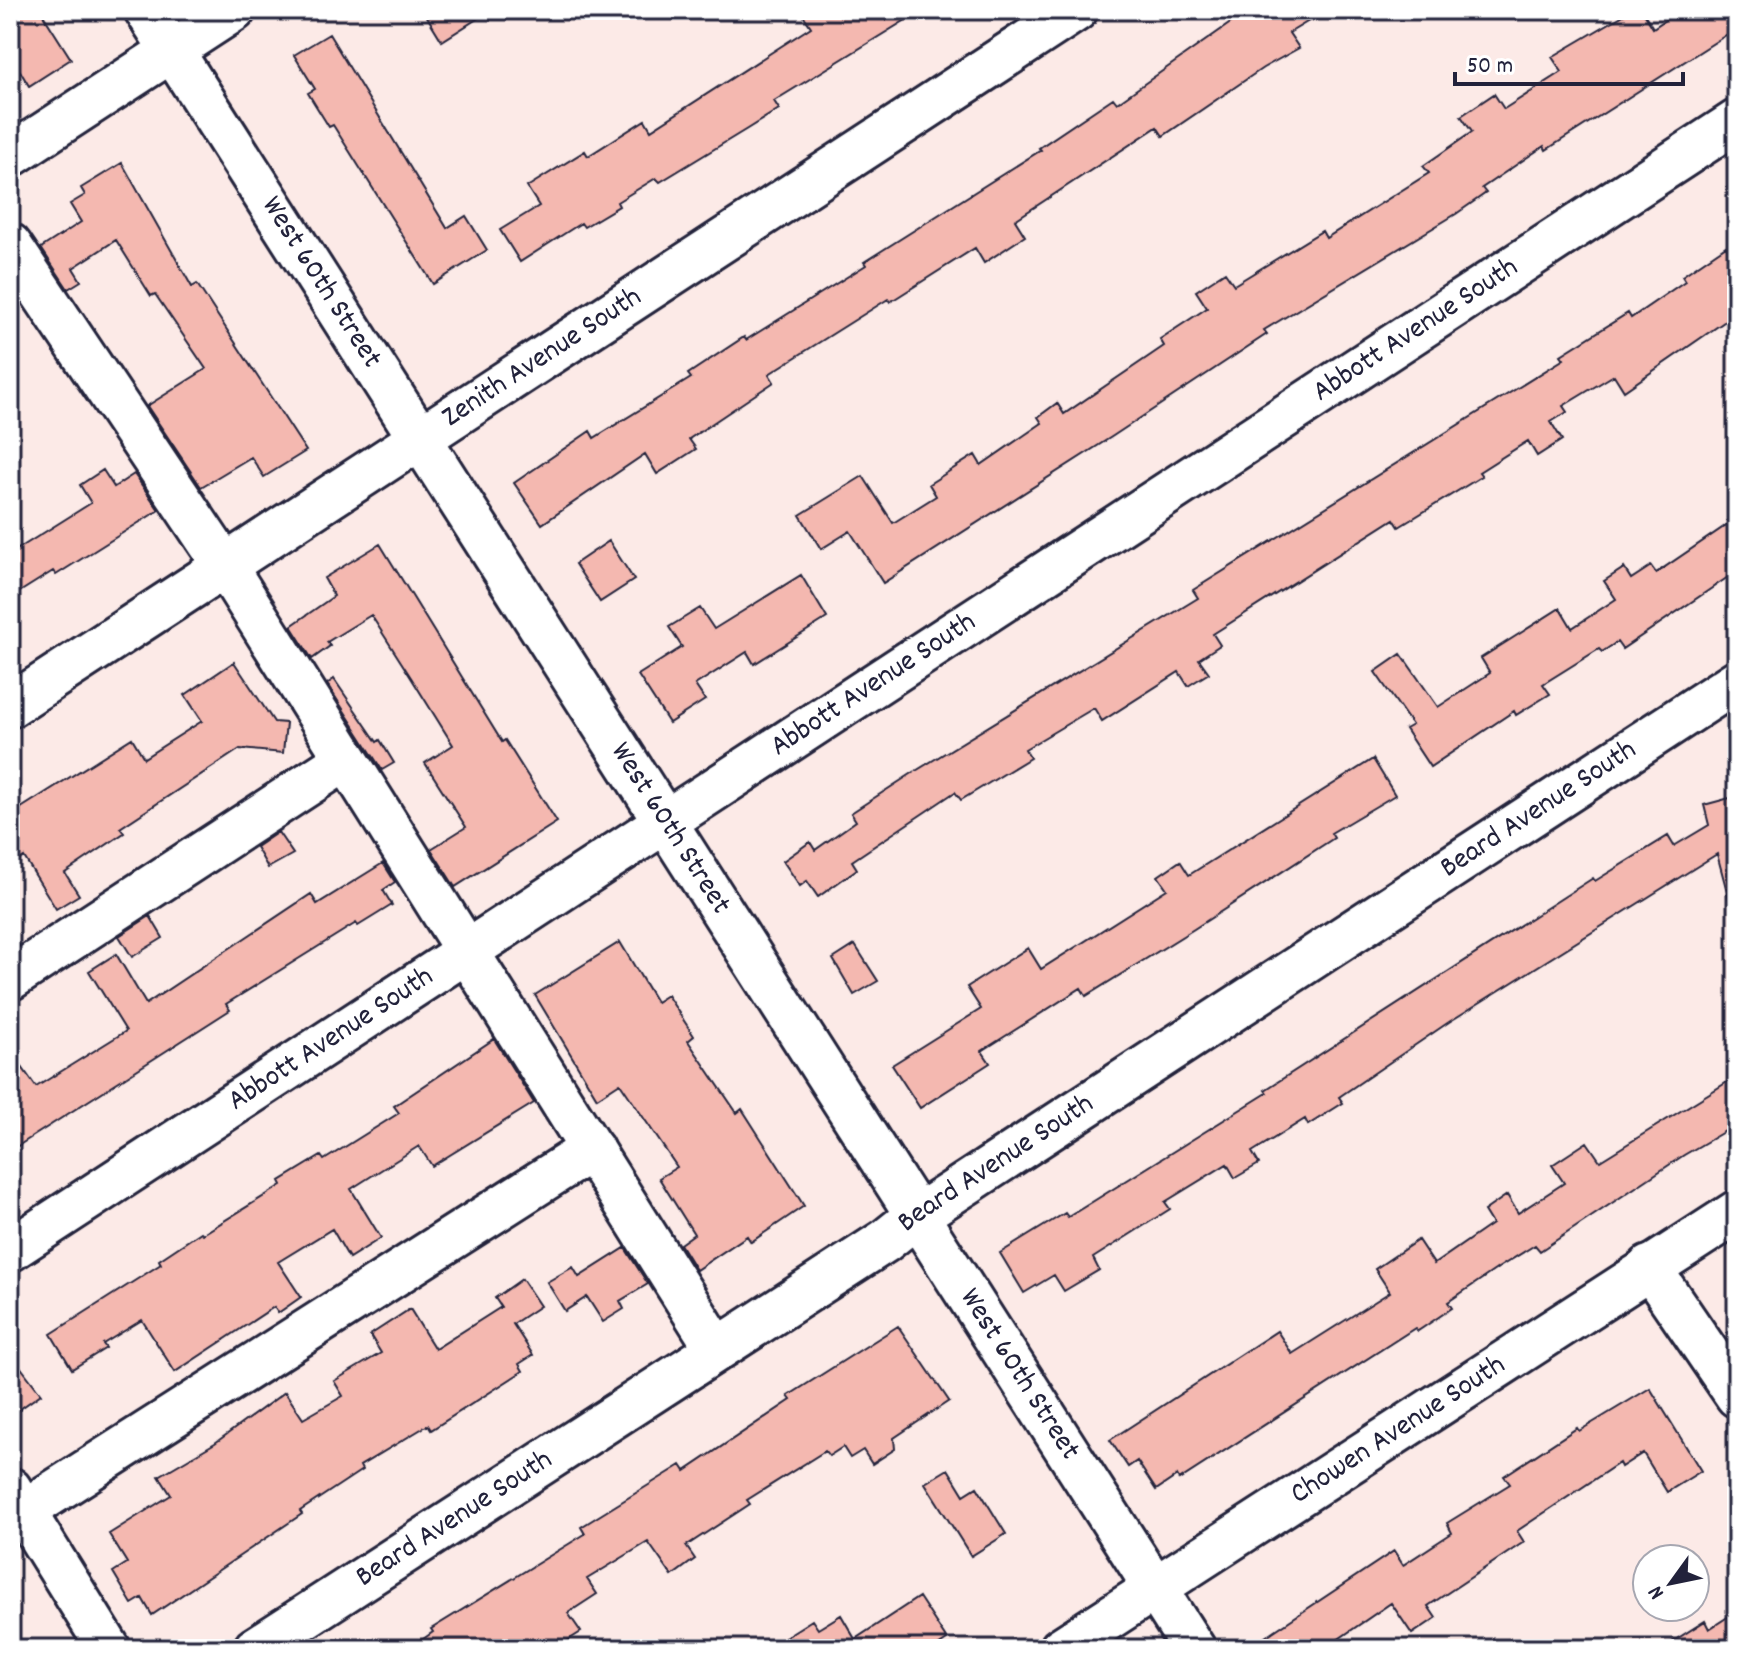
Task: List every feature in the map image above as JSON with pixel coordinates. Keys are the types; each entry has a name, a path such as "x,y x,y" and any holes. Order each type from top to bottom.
{"street":[{"name":"West 60th Street","path":"146,10 1194,1649"},
{"path":"10,156 234,10"},
{"name":"Zenith Avenue South","path":"10,706 1076,10"},
{"name":"Abbott Avenue South","path":"10,1250 1737,121"},
{"path":"10,245 225,566 465,953 717,1349"},
{"name":"Beard Avenue South","path":"255,1649 885,1241 915,1217 1737,681"},
{"path":"10,979 345,760"},
{"path":"109,1649 15,1507 592,1149"},
{"name":"Chowen Avenue South","path":"1061,1649 1737,1212"},
{"path":"1649,1267 1737,1396"}],"building":[{"path":"10,10 40,10 71,59 29,86 20,71 10,78"},
{"path":"423,10 491,10 442,41"},
{"path":"800,10 922,10 774,101 779,109 660,182 656,178 617,202 619,206 584,227 581,223 520,262 500,230 539,206 527,187 585,151 588,156 645,120 651,130 811,27"},
{"path":"1249,10 1327,10 1289,33 1299,48 1263,68 1163,136 1157,127 1015,220 1025,236 984,263 975,248 890,302 888,299 769,374 774,382 689,439 696,449 657,474 645,454 542,524 514,483 590,431 594,438 691,378 688,374 744,337 746,340 866,265 864,262 1041,150 1039,148 1113,98 1117,103"},
{"path":"1632,10 1642,10 1653,28 1680,10 1737,10 1737,28 1546,150 1544,146 1482,188 1486,193 1456,214 1264,330 1267,334 883,583 850,531 821,549 800,515 863,476 893,523 936,496 929,484 975,455 981,465 1042,423 1038,417 1057,403 1064,414 1164,346 1160,339 1207,308 1196,291 1225,272 1234,285 1322,231 1326,238 1429,173 1423,166 1472,132 1461,116 1494,94 1504,109 1562,72 1552,57"},
{"path":"329,34 447,228 466,216 487,250 433,284 333,125 329,127 308,93 315,89 294,55"},
{"path":"122,163 192,287 197,284 306,451 264,477 251,457 201,487 147,406 206,369 155,294 151,296 116,240 73,268 81,281 68,289 41,248 81,222 70,204 85,195 81,188"},
{"path":"1726,246 1737,262 1737,313 1624,391 1614,375 1563,406 1567,412 1551,422 1562,440 1537,456 1528,441 1479,472 1482,476 1399,527 1394,519 1213,634 1220,645 1199,659 1209,673 1188,686 1179,672 1102,721 1094,708 1025,749 1030,758 961,800 955,792 852,861 857,869 818,897 807,881 800,886 783,861 810,842 815,850 856,821 851,813 1198,598 1193,590 1564,359 1561,355 1628,313 1631,318 1685,281 1682,276"},
{"path":"103,470 114,487 134,474 159,510 56,575 53,571 10,598 10,554 91,503 80,485"},
{"path":"1737,518 1737,571 1622,649 1617,642 1602,652 1599,649 1543,684 1550,694 1516,715 1514,711 1430,767 1405,729 1412,725 1375,672 1401,654 1438,707 1490,673 1481,658 1560,608 1572,628 1616,599 1604,581 1624,568 1631,579 1651,566 1656,573"},
{"path":"609,541 634,580 600,602 575,564"},
{"path":"380,544 502,742 505,740 557,822 455,887 431,849 466,827 425,763 453,745 410,676 371,615 327,642 330,646 312,659 291,626 334,596 324,578"},
{"path":"801,575 827,618 754,664 747,652 695,685 705,700 669,723 638,675 682,647 669,627 700,608 714,629"},
{"path":"234,662 274,722 286,723 283,753 240,749 120,828 124,833 65,873 79,895 56,909 24,857 10,866 10,815 132,738 144,758 202,721 185,695"},
{"path":"334,679 394,763 382,770 327,684"},
{"path":"1373,759 1395,795 1331,833 1334,838 1086,996 1081,988 982,1051 990,1063 920,1108 892,1065 981,1009 967,987 1028,948 1041,969 1167,889 1158,876 1180,861 1189,875"},
{"path":"1737,796 1737,898 1729,899 1717,854 1449,1022 1339,1097 1343,1103 1308,1125 1305,1119 1252,1152 1259,1164 1235,1178 1227,1164 1165,1202 1170,1209 1093,1258 1099,1270 1064,1291 1054,1275 1024,1293 1000,1253 1065,1213 1068,1217 1267,1093 1265,1090 1593,878 1595,881 1668,836 1674,846 1709,825 1704,805"},
{"path":"278,832 293,854 268,868 256,847"},
{"path":"383,863 395,882 383,890 392,905 358,926 356,923 226,1004 230,1010 10,1151 10,1050 36,1087 126,1031 89,971 116,954 146,1004 311,894 317,904"},
{"path":"150,916 163,938 132,957 119,936"},
{"path":"620,942 656,1002 667,995 694,1036 688,1041 737,1113 742,1109 804,1206 751,1242 747,1236 696,1270 680,1244 694,1234 659,1178 677,1167 620,1083 597,1098 535,995"},
{"path":"855,945 878,981 854,995 833,959"},
{"path":"494,1039 534,1103 432,1166 419,1146 351,1189 381,1238 349,1258 332,1229 278,1262 301,1297 278,1313 274,1307 175,1372 142,1320 103,1344 106,1348 72,1369 51,1334 161,1264 159,1260 201,1232 203,1234 282,1185 280,1181 321,1156 324,1160 399,1113 394,1106"},
{"path":"1737,1076 1737,1124 1684,1155 1540,1251 1535,1245 1498,1268 1448,1302 1452,1308 1418,1331 1415,1328 1179,1480 1177,1476 1156,1490 1137,1461 1128,1467 1110,1440 1277,1331 1292,1354 1390,1292 1375,1269 1418,1240 1434,1264 1492,1224 1484,1211 1507,1195 1518,1213 1564,1183 1552,1165 1587,1142 1600,1161"},
{"path":"625,1248 648,1284 620,1301 624,1309 603,1322 587,1297 565,1311 547,1282 573,1267 579,1277"},
{"path":"522,1279 540,1306 513,1324 533,1355 519,1364 523,1371 431,1430 428,1425 360,1466 362,1470 300,1511 302,1514 152,1615 142,1598 132,1604 113,1572 127,1563 109,1534 171,1495 159,1476 215,1443 285,1392 303,1419 343,1396 334,1381 381,1353 370,1335 410,1309 435,1349 501,1307 495,1298"},
{"path":"898,1326 949,1401 894,1438 895,1449 872,1464 863,1450 850,1458 843,1447 829,1456 825,1451 747,1500 750,1504 686,1546 695,1559 672,1576 648,1542 587,1579 597,1594 568,1613 581,1632 554,1649 409,1649 433,1632 431,1629 585,1534 581,1527 681,1465 685,1471 791,1400 788,1396"},
{"path":"10,1353 41,1394 10,1416"},
{"path":"1650,1388 1701,1471 1667,1492 1643,1453 1621,1467 1619,1463 1517,1531 1524,1542 1428,1606 1436,1618 1412,1634 1391,1603 1324,1649 1247,1649 1394,1551 1403,1565 1452,1533 1447,1523 1510,1484 1504,1476 1577,1428 1579,1431"},
{"path":"948,1469 964,1495 977,1487 1006,1534 971,1556 925,1483"},
{"path":"919,1597 947,1640 933,1649 766,1649 812,1620 818,1629 841,1615 855,1639"},
{"path":"1737,1611 1737,1649 1661,1649 1702,1623 1706,1623 1709,1629"}]}
